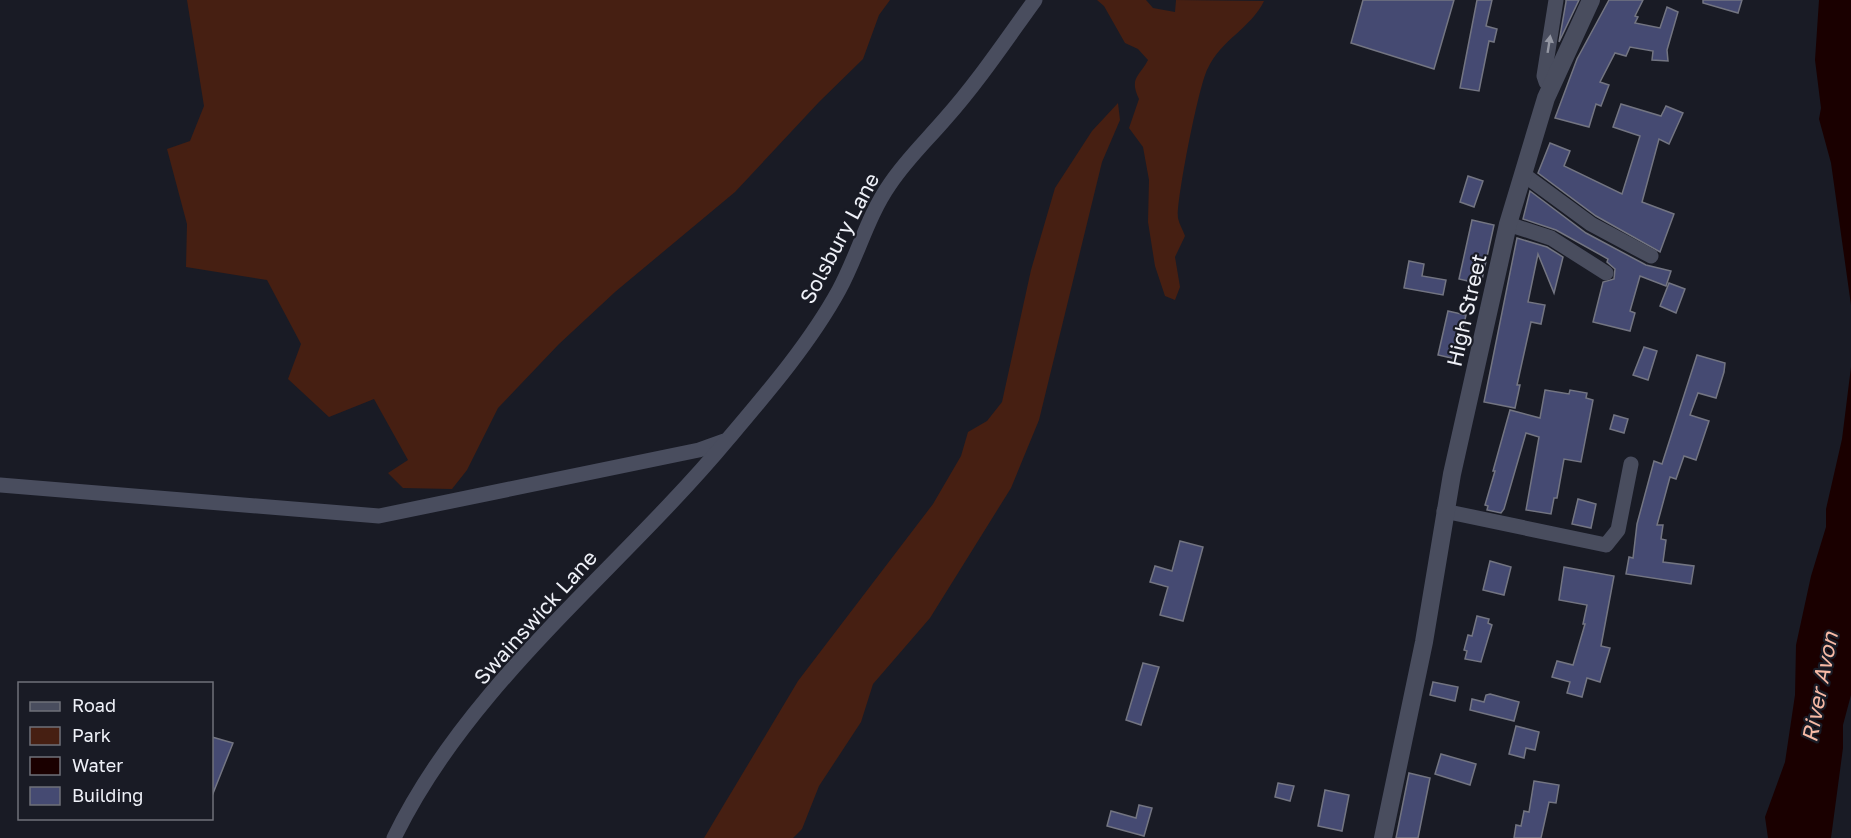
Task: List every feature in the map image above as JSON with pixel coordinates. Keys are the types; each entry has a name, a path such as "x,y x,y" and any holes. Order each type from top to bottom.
{"street":[{"name":"Solsbury Lane","path":"727,441 796,353 839,290 868,221 889,185 910,156 946,118 1035,0"},
{"path":"1552,83 1546,82 1544,76 1557,0"},
{"name":"High Street","path":"1383,838 1424,642 1444,511 1508,224 1552,83 1591,0"},
{"path":"1523,174 1591,224 1651,256"},
{"path":"1508,224 1551,238 1606,273"},
{"path":"0,485 379,516 699,450 727,441"},
{"name":"Swainswick Lane","path":"394,838 414,797 435,764 523,658 727,441"},
{"path":"1444,511 1606,545 1618,530 1631,464"}],"green space":[{"path":"187,0 890,0 879,15 863,59 819,102 735,192 615,292 559,344 498,408 467,470 452,489 403,488 388,473 408,460 374,399 329,417 288,379 301,344 267,280 186,267 187,224 167,149 190,141 204,106"},
{"path":"1097,0 1146,0 1153,8 1175,12 1176,0 1264,1 1252,19 1220,50 1204,78 1184,167 1178,208 1179,222 1185,236 1175,257 1180,287 1175,300 1165,296 1155,266 1148,222 1149,180 1143,147 1129,128 1139,99 1135,82 1148,60 1138,49 1125,43 1104,6"},
{"path":"1118,103 1120,120 1102,162 1039,420 1011,488 930,618 873,684 861,722 819,786 802,829 793,838 704,838 798,681 933,504 961,456 968,432 987,421 1002,402 1031,270 1055,188 1092,131"}],"water":[{"path":"1819,0 1851,0 1851,305 1831,163 1819,119 1821,108 1815,60"},
{"name":"River Avon","path":"1851,367 1851,695 1843,725 1843,748 1831,838 1768,838 1765,817 1785,762 1795,695 1796,645 1811,576 1826,527 1826,509 1842,439"}],"building":[{"path":"1363,0 1454,0 1434,69 1351,43"},
{"path":"1477,0 1492,0 1486,26 1497,29 1494,42 1489,41 1479,91 1460,88"},
{"path":"1566,0 1579,0 1559,42 1566,2"},
{"path":"1609,0 1643,0 1635,16 1638,17 1635,23 1660,28 1667,7 1678,12 1667,50 1668,61 1652,60 1653,51 1630,47 1626,56 1615,53 1600,82 1609,85 1601,106 1596,104 1589,127 1555,118 1577,59"},
{"path":"1703,0 1742,0 1738,13 1703,3"},
{"path":"1621,104 1661,116 1666,106 1683,113 1669,144 1659,139 1642,202 1674,214 1660,252 1596,216 1538,173 1550,143 1570,151 1564,166 1622,194 1640,136 1613,127"},
{"path":"1468,176 1483,181 1474,207 1460,202"},
{"path":"1530,191 1586,233 1646,265 1671,271 1666,286 1640,276 1630,311 1635,313 1630,331 1593,322 1603,282 1614,279 1615,269 1607,262 1608,259 1556,230 1523,219"},
{"path":"1472,220 1494,225 1481,284 1459,279"},
{"path":"1517,238 1547,247 1563,257 1554,293 1538,254 1528,302 1545,305 1541,324 1531,322 1517,385 1520,385 1515,408 1484,402"},
{"path":"1409,261 1424,264 1422,276 1446,280 1443,295 1404,288"},
{"path":"1669,283 1685,289 1676,313 1660,306"},
{"path":"1448,311 1466,315 1456,359 1438,355"},
{"path":"1644,347 1657,351 1648,380 1633,375"},
{"path":"1697,355 1725,363 1724,372 1716,398 1698,393 1690,415 1709,421 1696,460 1684,456 1676,479 1670,477 1657,525 1663,525 1661,539 1666,540 1663,562 1694,566 1691,584 1626,574 1629,557 1633,558 1637,524 1654,461 1662,464"},
{"path":"1545,390 1569,394 1570,390 1587,393 1586,398 1593,400 1581,462 1564,459 1557,498 1554,498 1551,514 1526,510 1539,437 1526,433 1504,509 1501,513 1487,510 1488,506 1485,505 1510,410 1540,418"},
{"path":"1614,415 1628,419 1624,433 1610,429"},
{"path":"1578,499 1596,504 1591,528 1572,524"},
{"path":"1180,541 1203,547 1183,621 1160,615 1168,587 1150,582 1155,566 1172,571"},
{"path":"1490,561 1511,567 1504,595 1483,590"},
{"path":"1564,567 1614,576 1601,646 1610,648 1600,682 1587,678 1582,697 1567,693 1570,682 1552,677 1557,661 1573,665 1585,624 1583,624 1587,605 1559,600"},
{"path":"1477,616 1489,619 1488,623 1492,625 1481,662 1465,659 1467,651 1464,650 1468,635 1472,636"},
{"path":"1143,663 1159,667 1141,725 1126,720"},
{"path":"1433,682 1458,687 1455,701 1430,695"},
{"path":"1490,694 1519,702 1514,721 1470,710 1472,699 1484,702 1486,695"},
{"path":"1516,726 1539,732 1535,750 1526,748 1524,758 1509,754"},
{"path":"213,737 233,743 213,793"},
{"path":"1441,754 1476,764 1470,785 1435,774"},
{"path":"1409,773 1430,778 1418,838 1396,838"},
{"path":"1534,781 1559,785 1556,803 1549,802 1541,838 1514,838 1516,825 1521,826 1524,811 1529,812"},
{"path":"1278,783 1294,786 1290,801 1275,797"},
{"path":"1325,790 1349,795 1342,831 1318,826"},
{"path":"1139,805 1152,808 1144,836 1107,826 1111,811 1136,818"}]}
